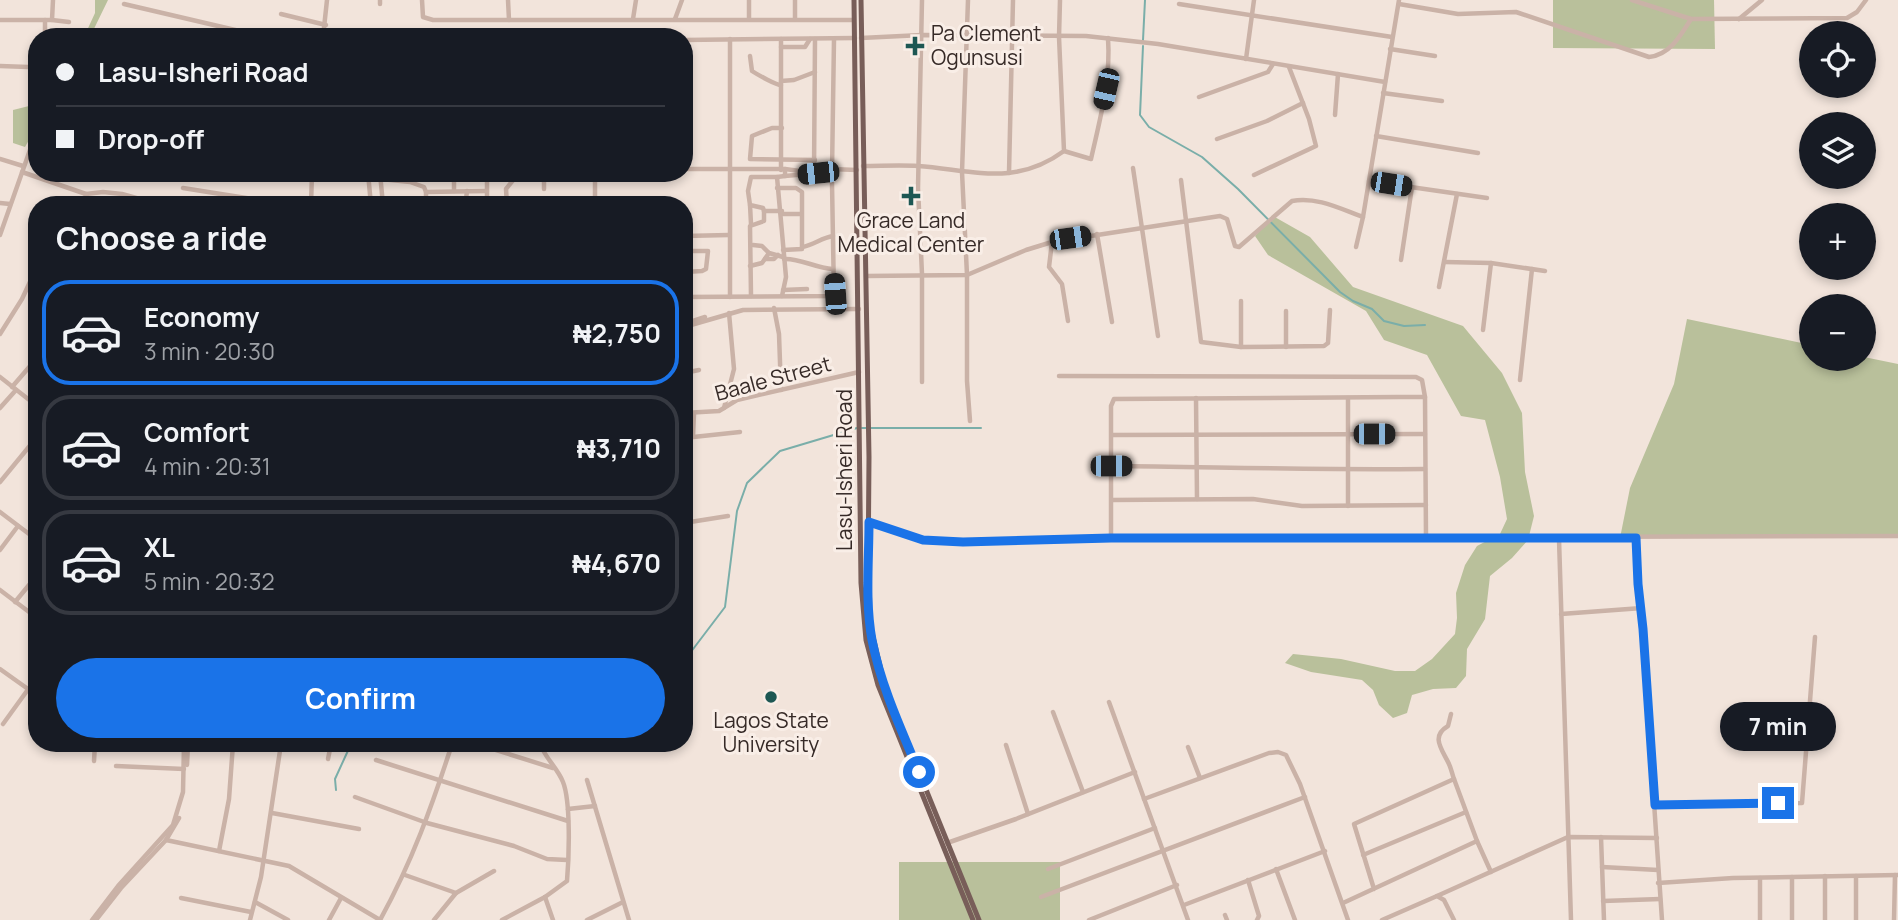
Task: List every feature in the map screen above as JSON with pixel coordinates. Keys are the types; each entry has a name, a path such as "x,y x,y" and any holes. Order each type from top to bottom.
{"main road":[{"name":"Lasu-Isheri Road","path":"854,0 858,38"},
{"name":"Lasu-Isheri Road","path":"861,0 858,38 866,276 869,608 877,658 890,701 979,920"},
{"name":"Lasu-Isheri Road","path":"859,88 857,170 862,609 869,652 885,704 973,920"}],"street":[{"path":"52,20 53,0"},
{"path":"325,28 327,0"},
{"path":"422,0 423,16 428,20 855,20"},
{"path":"508,0 509,20"},
{"path":"634,19 636,0"},
{"path":"675,19 682,0"},
{"path":"749,0 749,19"},
{"path":"795,0 795,19"},
{"path":"922,0 919,166 922,382"},
{"path":"968,0 962,172 970,421"},
{"path":"1009,173 1013,0"},
{"path":"1060,0 1064,151"},
{"path":"1246,59 1254,0"},
{"path":"1632,0 1691,19 1738,19 1847,18 1857,12 1866,0"},
{"path":"1738,19 1762,0"},
{"path":"1356,247 1399,2 1458,14 1516,12 1649,57 1662,53 1674,44 1691,19"},
{"path":"124,4 227,28"},
{"path":"1179,5 1392,37"},
{"path":"281,14 326,25"},
{"path":"0,20 69,22"},
{"path":"45,20 45,28"},
{"path":"693,40 834,39 922,35 1108,38 1385,82"},
{"path":"781,38 781,160 785,176"},
{"path":"1064,151 1091,159 1110,64 1108,38"},
{"path":"730,39 730,298"},
{"path":"781,47 805,47 813,39"},
{"path":"813,39 814,172"},
{"path":"783,293 834,296 831,169 834,39"},
{"path":"1390,49 1435,57"},
{"path":"750,57 752,71 768,78 773,84 815,72"},
{"path":"1199,97 1268,72 1273,64"},
{"path":"0,66 28,67"},
{"path":"1254,175 1316,146 1289,66"},
{"path":"1335,115 1338,74"},
{"path":"1383,93 1442,101"},
{"path":"1217,139 1267,121 1303,103"},
{"path":"782,128 772,128 752,136 750,154 753,160 815,160"},
{"path":"1376,136 1478,153"},
{"path":"863,166 919,166 962,172 1009,173 1050,162 1064,151"},
{"path":"0,234 28,153"},
{"path":"0,159 28,171"},
{"path":"1133,167 1158,336"},
{"path":"693,169 783,169 814,172 831,169 857,170"},
{"path":"751,296 748,191 751,177 830,172 832,182"},
{"path":"777,177 786,277 783,293"},
{"path":"1181,180 1199,339 1205,344 1241,347 1327,345 1330,335 1330,310"},
{"path":"1369,181 1486,198"},
{"path":"55,182 86,194 129,196"},
{"path":"408,182 424,187 426,196"},
{"path":"454,182 454,191"},
{"path":"487,182 487,196"},
{"path":"544,182 544,189"},
{"path":"1401,260 1412,187"},
{"path":"183,188 233,196"},
{"path":"777,188 796,188 802,192 802,247"},
{"path":"466,196 467,191"},
{"path":"426,192 487,191"},
{"path":"1439,287 1457,194"},
{"path":"866,276 967,275 1052,242 1224,217 1235,246 1239,247 1292,201 1303,199 1322,202 1363,217"},
{"path":"0,203 10,204"},
{"path":"750,205 764,208 764,221 751,225"},
{"path":"764,211 800,214"},
{"path":"1097,234 1112,322"},
{"path":"693,236 729,235"},
{"path":"765,259 774,259 814,244 821,238 833,236"},
{"path":"1052,242 1049,267 1062,284 1068,321"},
{"path":"753,245 762,246 769,253 817,268 834,269"},
{"path":"693,251 708,251 706,269 693,272"},
{"path":"750,266 762,263 769,253"},
{"path":"1445,262 1492,263 1545,271"},
{"path":"1483,330 1492,263"},
{"path":"1520,380 1532,269"},
{"path":"0,334 28,286"},
{"path":"693,297 730,298 807,289"},
{"path":"1241,301 1241,347"},
{"path":"693,323 729,313 774,308 859,307"},
{"path":"693,323 743,308 859,307"},
{"path":"774,308 779,334 781,390"},
{"path":"1286,311 1286,347"},
{"path":"724,409 734,369 729,313"},
{"path":"0,408 28,370"},
{"path":"693,371 699,370"},
{"name":"Baale Street","path":"694,414 724,409 737,400 860,372"},
{"path":"1059,376 1416,377 1422,380 1425,397 1426,539"},
{"path":"0,377 28,399"},
{"path":"1196,397 1197,499"},
{"path":"1111,538 1111,406 1114,399 1425,397"},
{"path":"1348,398 1348,506"},
{"path":"694,414 694,436 740,432"},
{"path":"1112,435 1425,434"},
{"path":"0,482 28,449"},
{"path":"1111,466 1425,469"},
{"path":"1111,500 1253,499 1292,506 1426,505"},
{"path":"0,512 28,533"},
{"path":"693,522 728,516"},
{"path":"869,522 923,540 939,542 1111,538 1559,539 1898,536"},
{"path":"0,550 18,526"},
{"path":"1636,538 1662,920"},
{"path":"1559,539 1571,920"},
{"path":"15,602 28,586"},
{"path":"0,590 28,611"},
{"path":"1561,614 1642,608"},
{"path":"1655,805 1802,803 1815,637"},
{"path":"0,669 28,685"},
{"path":"3,724 28,692"},
{"path":"1109,702 1188,920"},
{"path":"1053,712 1083,792"},
{"path":"1451,715 1448,726 1441,730 1438,737 1440,749 1449,763 1476,841 1491,872"},
{"path":"1006,746 1028,814"},
{"path":"1188,747 1200,778"},
{"path":"94,761 95,752"},
{"path":"94,920 118,886 173,825 182,800 185,752"},
{"path":"94,920 176,826 185,800 186,752"},
{"path":"219,851 229,799 232,752"},
{"path":"250,920 272,813 280,752"},
{"path":"328,759 329,752"},
{"path":"166,840 289,866 380,920 405,875 427,823 449,752"},
{"path":"502,752 553,768"},
{"path":"502,920 566,883 568,809 561,777 545,752"},
{"path":"1144,799 1269,752 1286,755 1305,797 1348,920"},
{"path":"376,760 568,821"},
{"path":"116,766 184,769"},
{"path":"947,843 1135,772"},
{"path":"587,779 629,920"},
{"path":"1374,889 1354,824 1454,779"},
{"path":"355,797 427,823 514,846 547,859 567,860"},
{"path":"1041,897 1305,797"},
{"path":"568,809 595,806"},
{"path":"1363,855 1466,812"},
{"path":"272,813 359,829"},
{"path":"1048,869 1155,828"},
{"path":"1382,920 1568,837 1657,838"},
{"path":"1601,837 1604,920"},
{"path":"1343,904 1476,841"},
{"path":"1184,905 1325,851"},
{"path":"1602,867 1658,870"},
{"path":"1276,869 1295,920"},
{"path":"434,920 456,893 494,871"},
{"path":"405,875 456,893"},
{"path":"1658,883 1896,875 1894,920"},
{"path":"1825,876 1825,920"},
{"path":"1856,876 1856,920"},
{"path":"1792,877 1792,920"},
{"path":"1760,878 1760,920"},
{"path":"1248,880 1259,916 1257,920"},
{"path":"1089,920 1177,885"},
{"path":"1437,896 1444,900 1454,920"},
{"path":"545,897 553,920"},
{"path":"181,898 251,912"},
{"path":"329,920 341,898"},
{"path":"1603,901 1660,900"},
{"path":"255,902 288,920"},
{"path":"587,920 623,902"},
{"path":"513,913 515,920"}],"green space":[{"path":"95,0 108,0 94,28 88,28 95,13"},
{"path":"1553,0 1714,0 1715,49 1553,48"},
{"path":"28,106 28,142 25,147 13,143 13,110"},
{"path":"1273,216 1310,237 1353,287 1463,326 1502,373 1522,413 1525,472 1534,516 1528,540 1490,576 1485,619 1467,649 1466,676 1456,688 1433,689 1412,695 1407,713 1393,718 1379,705 1373,690 1362,680 1311,672 1285,663 1293,654 1341,659 1395,671 1415,671 1432,659 1455,634 1456,593 1465,565 1477,546 1500,534 1507,519 1500,477 1485,420 1461,416 1427,355 1384,340 1366,311 1268,255 1255,236"},
{"path":"1687,319 1799,342 1799,371 1876,371 1876,359 1898,364 1898,534 1620,538 1630,488 1674,384"},
{"path":"899,862 1060,862 1060,920 899,920"}],"waterway":[{"path":"1143,40 1145,0"},
{"path":"1143,46 1140,115 1149,127 1202,157 1238,189 1340,292 1372,309 1384,321 1404,326 1425,325"},
{"path":"693,649 725,607 737,511 747,483 780,451 857,428"},
{"path":"862,428 981,428"},
{"path":"336,790 335,779 347,752"}],"place":[{"name":"Pa Clement Ogunsusi","path":"915,46"},
{"name":"Grace Land Medical Center","path":"911,196"},
{"name":"Lagos State University","path":"771,697"}],"route":[{"path":"919,772 893,711 872,639 868,584 869,522 923,540 939,542 1111,538 1636,538 1655,805 1778,803"}]}
